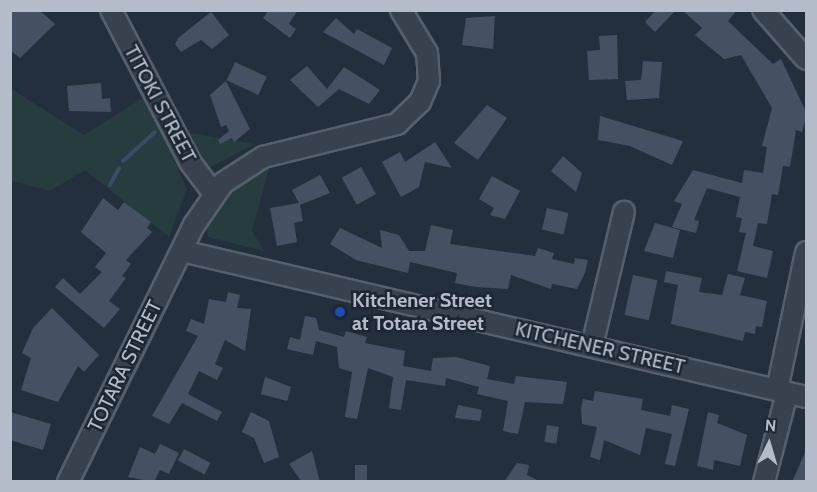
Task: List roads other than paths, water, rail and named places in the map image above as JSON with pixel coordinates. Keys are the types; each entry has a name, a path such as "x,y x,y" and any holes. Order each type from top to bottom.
{"street":[{"name":"TITOKI STREET","path":"111,10 190,162 214,194"},
{"path":"214,194 263,157 380,130 412,113 425,93 429,68 422,39 401,10"},
{"path":"763,10 807,59"},
{"name":"TOTARA STREET","path":"69,482 182,251 214,194"},
{"path":"592,346 624,212"},
{"name":"KITCHENER STREET","path":"182,251 807,397"},
{"path":"764,482 807,252"}],"waterway":[{"path":"123,161 155,132"},
{"path":"110,185 119,168"}],"place":[{"name":"Kitchener Street at Totara Street","path":"340,312"}]}
